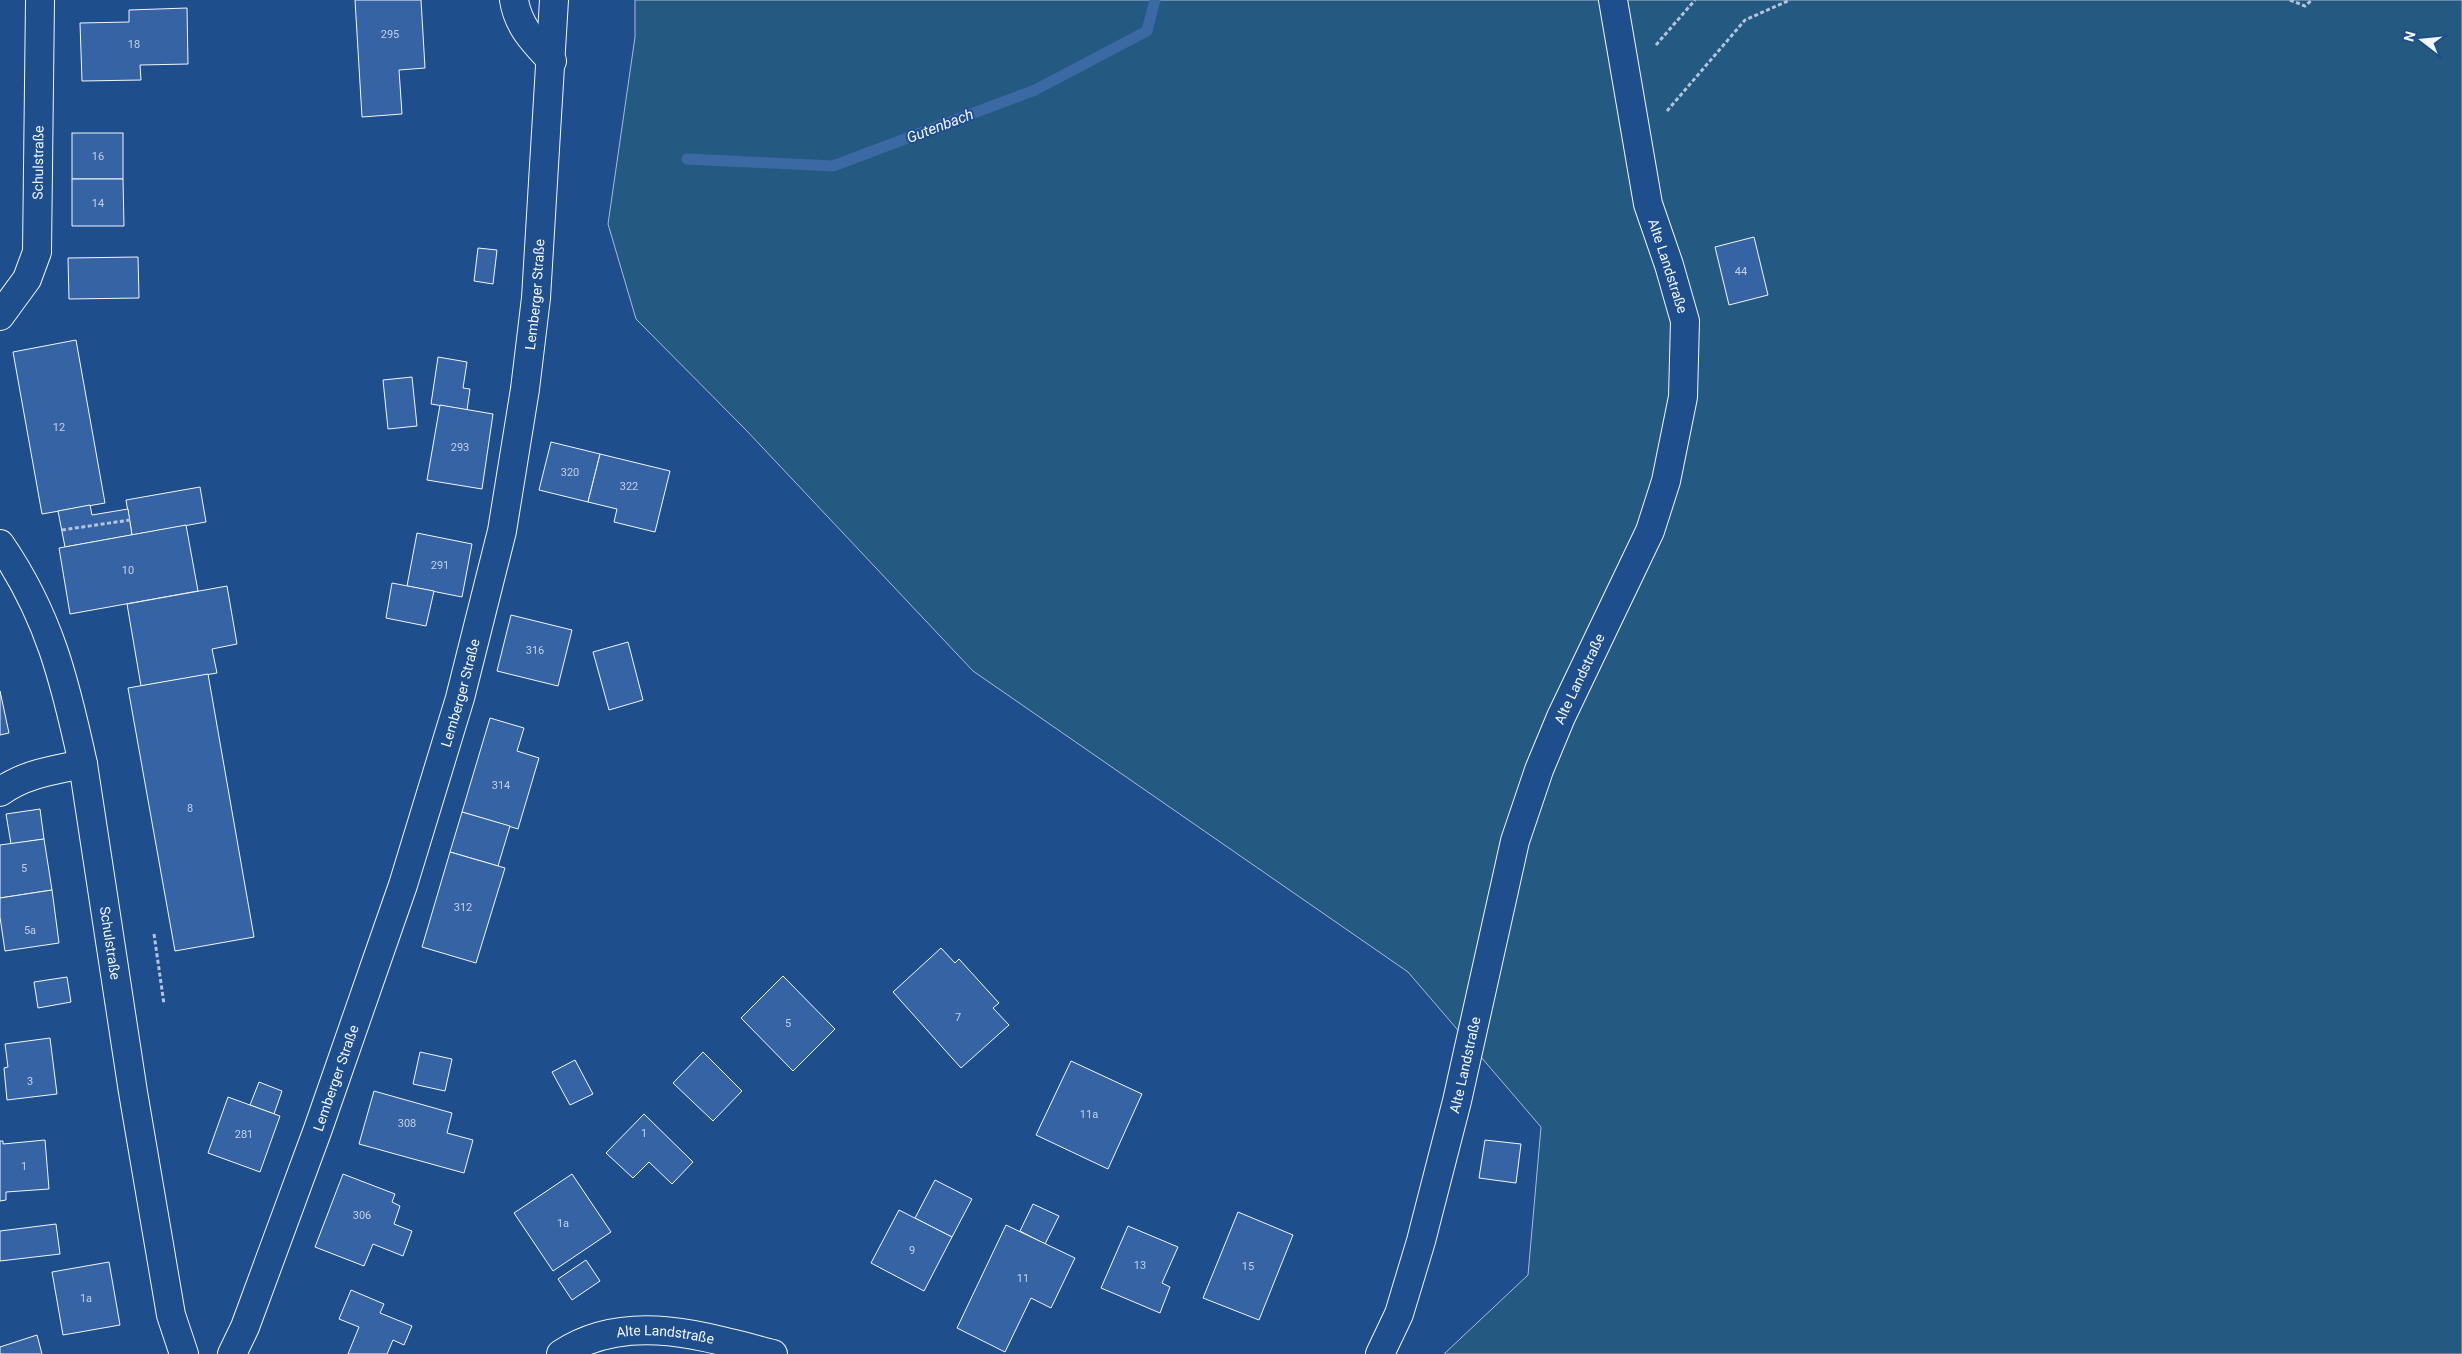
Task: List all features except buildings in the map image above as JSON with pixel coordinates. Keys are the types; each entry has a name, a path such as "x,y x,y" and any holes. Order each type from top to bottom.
{"street":[{"name":"Schulstraße","path":"0,316 27,279 37,252 40,0"},
{"path":"514,0 516,16 531,39 552,61"},
{"name":"Lemberger Straße","path":"232,1354 245,1327 318,1129 403,884 460,698 502,531 526,389 536,298 552,61 554,0"},
{"name":"Alte Landstraße","path":"1380,1354 1399,1314 1421,1241 1457,1101 1515,840 1539,770 1561,717 1650,531 1666,481 1683,397 1685,320 1648,204 1636,147 1628,77 1613,0"},
{"name":"Schulstraße","path":"0,544 31,594 45,626 69,702 82,764 133,1092 171,1315 184,1354"},
{"path":"0,792 12,783 39,773 82,764"},
{"name":"Alte Landstraße","path":"561,1354 602,1334 637,1330 678,1331 773,1354"}],"path":[{"path":"1628,77 1695,0"},
{"path":"1636,147 1745,20 1790,0"},
{"path":"2290,0 2305,6 2312,0"},
{"path":"62,530 130,520"},
{"path":"154,934 164,1004"}],"shaded area":[{"path":"635,0 2462,0 2462,1354 1444,1354 1528,1275 1541,1127 1408,972 973,671 746,430 636,319 608,224 635,37"}],"waterway":[{"name":"Gutenbach","path":"687,159 833,166 1035,90 1147,31 1155,0"}]}
